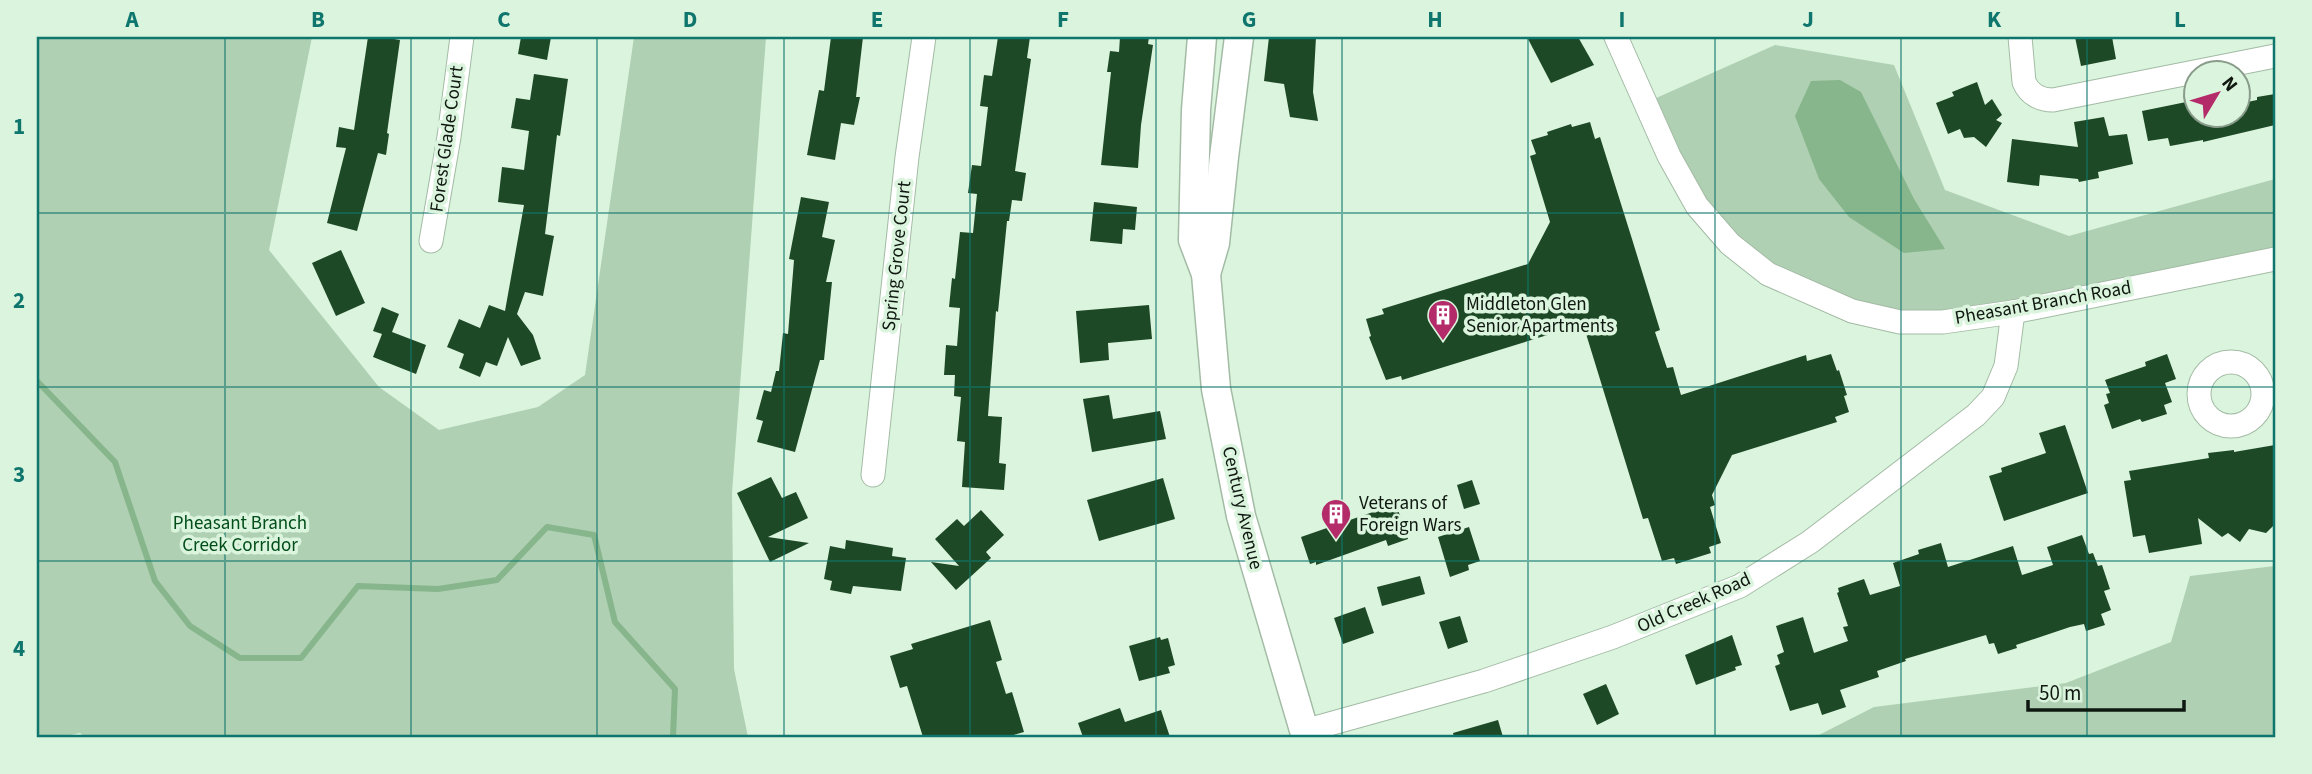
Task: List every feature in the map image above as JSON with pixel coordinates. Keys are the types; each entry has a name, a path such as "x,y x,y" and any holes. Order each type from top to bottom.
{"main road":[{"name":"Century Avenue","path":"1202,37 1195,121 1193,240 1206,274 1216,388 1230,467 1247,538 1305,734"},
{"name":"Century Avenue","path":"1206,274 1215,243 1239,37"}],"street":[{"name":"Forest Glade Court","path":"431,240 449,137 461,37"},
{"name":"Spring Grove Court","path":"873,475 907,157 924,37"},
{"name":"Pheasant Branch Road","path":"1616,37 1669,156 1698,206 1730,244 1768,274 1852,311 1900,322 1943,322 2013,312 2275,258"},
{"path":"2020,37 2026,88 2045,100 2275,56"},
{"name":"Old Creek Road","path":"1305,734 1484,681 1613,637 1740,586 1810,542 1976,415 1993,397 2006,366 2013,312"}],"green space":[{"name":"Pheasant Branch Creek Corridor","path":"37,37 312,37 269,250 379,387 439,430 538,407 585,375 634,37 766,37 732,493 734,669 748,737 85,737 80,733 62,737 37,737"},
{"path":"1775,45 1894,65 1945,190 2069,236 2275,179 2275,259 2013,312 1852,311 1730,244 1645,103"},
{"path":"2275,566 2275,737 1815,737 1874,707 2066,683 2171,642 2190,576"}],"shaded area":[{"path":"1840,80 1861,92 1914,199 1945,249 1904,253 1849,217 1819,179 1795,116 1811,81"}],"building":[{"path":"368,37 394,37 400,40 386,155 378,153 357,231 327,223 346,148 336,147 339,127 354,130"},
{"path":"521,37 551,37 547,60 518,54"},
{"path":"831,37 863,37 856,97 860,97 854,125 841,123 835,160 807,155 819,90 824,91"},
{"path":"998,37 1030,37 1027,58 1031,59 1015,171 1026,173 1022,201 1012,200 1007,221 998,312 996,311 988,416 1002,417 999,463 1006,464 1004,490 962,487 965,442 957,441 961,397 954,396 955,375 944,375 946,345 957,346 960,308 949,307 952,278 955,279 960,232 973,233 977,194 968,193 972,165 981,166 988,107 980,106 984,75 992,76"},
{"path":"1120,37 1149,37 1148,44 1153,45 1141,125 1138,168 1101,165 1111,72 1107,72 1110,51 1119,52"},
{"path":"1269,37 1316,37 1313,92 1318,121 1290,117 1284,84 1264,81"},
{"path":"1527,37 1578,37 1594,65 1551,83"},
{"path":"2075,37 2112,37 2116,59 2081,66"},
{"path":"534,74 568,79 560,136 557,135 545,234 554,236 543,296 525,292 517,314 533,335 541,359 521,366 508,337 497,366 486,362 480,377 459,368 464,354 447,347 459,319 480,328 489,305 505,311 524,205 498,202 502,167 524,170 529,131 511,128 516,98 530,100"},
{"path":"1977,82 1985,105 1992,99 2002,115 1996,120 2002,123 1986,147 1974,137 1964,138 1960,129 1948,134 1936,103 1954,96 1952,92"},
{"path":"2275,94 2275,125 2203,142 2170,146 2168,138 2148,141 2142,111 2182,103 2182,130 2252,130 2252,101 2257,100 2257,97"},
{"path":"2104,117 2109,136 2127,134 2133,164 2098,172 2099,178 2079,182 2078,179 2040,175 2039,186 2007,182 2012,139 2078,147 2074,122"},
{"name":"Middleton Glen Senior Apartments","path":"1590,122 1595,139 1600,137 1660,330 1655,332 1667,368 1673,367 1681,395 1806,355 1807,361 1831,354 1847,395 1844,396 1849,412 1835,417 1837,422 1732,455 1712,495 1715,505 1710,507 1721,543 1709,547 1711,553 1676,564 1674,558 1662,561 1648,518 1643,519 1583,324 1402,380 1401,376 1386,380 1369,337 1371,336 1366,319 1384,314 1382,309 1528,264 1550,222 1530,156 1536,154 1531,140 1571,124 1572,127"},
{"path":"801,197 829,202 822,237 835,240 826,282 832,282 824,360 820,360 795,452 757,442 763,421 756,419 764,390 771,392 776,371 779,371 783,333 788,334 794,260 789,259"},
{"path":"1094,202 1137,207 1135,230 1123,229 1122,244 1090,241"},
{"path":"341,250 365,303 336,316 312,263"},
{"path":"1149,305 1152,339 1108,343 1109,360 1080,363 1076,311"},
{"path":"382,307 399,314 392,332 426,345 416,374 373,357 382,334 373,331"},
{"path":"2167,354 2176,379 2165,383 2172,402 2164,405 2167,414 2142,422 2140,419 2112,429 2104,405 2109,403 2106,394 2110,393 2105,380 2146,366 2145,362"},
{"path":"1109,395 1113,419 1160,411 1166,439 1092,452 1083,399"},
{"path":"2065,425 2088,493 2004,521 1989,476 2002,472 2001,468 2046,453 2039,433"},
{"path":"2275,445 2275,524 2266,533 2249,529 2240,542 2228,533 2222,537 2198,518 2202,544 2149,553 2145,535 2133,537 2124,481 2131,480 2129,471 2209,458 2208,453"},
{"path":"771,477 782,498 796,492 808,518 768,537 809,543 770,562 737,493"},
{"path":"1163,478 1175,519 1099,541 1087,500"},
{"path":"1472,480 1480,504 1464,509 1457,485"},
{"name":"Veterans of Foreign Wars","path":"1396,504 1408,539 1388,546 1386,540 1316,565 1316,562 1310,564 1301,537"},
{"path":"981,510 1004,535 986,552 991,558 956,590 931,562 959,566 935,539 957,519 964,526"},
{"path":"1469,527 1480,561 1468,565 1469,570 1450,577 1438,537"},
{"path":"2082,535 2089,554 2093,553 2098,566 2102,565 2110,589 2104,591 2111,610 2101,614 2105,625 2086,631 2084,624 2070,627 2016,645 2017,648 1998,654 1994,643 1989,644 1986,635 1905,659 1906,661 1877,671 1879,677 1840,690 1846,707 1822,715 1818,703 1790,711 1775,666 1780,664 1777,655 1784,652 1776,626 1803,617 1814,653 1848,641 1843,627 1848,626 1837,593 1838,588 1864,579 1870,595 1900,586 1893,563 1919,554 1918,550 1941,543 1948,567 2013,546 2022,575 2053,565 2047,547"},
{"path":"846,540 893,548 892,556 906,558 901,591 853,586 851,594 830,590 832,581 824,579 830,546 845,549"},
{"path":"1420,576 1425,594 1382,606 1377,587"},
{"path":"1365,607 1374,633 1343,644 1334,618"},
{"path":"1460,616 1468,642 1448,649 1439,622"},
{"path":"990,620 1002,660 996,662 1006,694 1012,692 1024,732 1006,737 923,737 907,686 900,688 890,656 913,649 911,644"},
{"path":"1732,635 1742,665 1735,667 1736,670 1696,685 1685,655"},
{"path":"1160,637 1161,640 1168,638 1175,665 1168,667 1170,673 1139,681 1129,646"},
{"path":"1606,684 1619,714 1597,725 1583,694"},
{"path":"1120,708 1125,722 1161,710 1170,737 1083,737 1078,723"},
{"path":"1498,720 1503,737 1454,737 1453,733"}],"waterway":[{"path":"37,381 115,462 155,581 190,626 240,658 301,658 358,586 438,589 497,580 547,527 594,535 615,622 675,689 673,737"}],"place":[{"name":"Middleton Glen Senior Apartments","path":"1443,342"},
{"name":"Veterans of Foreign Wars","path":"1336,541"}]}
